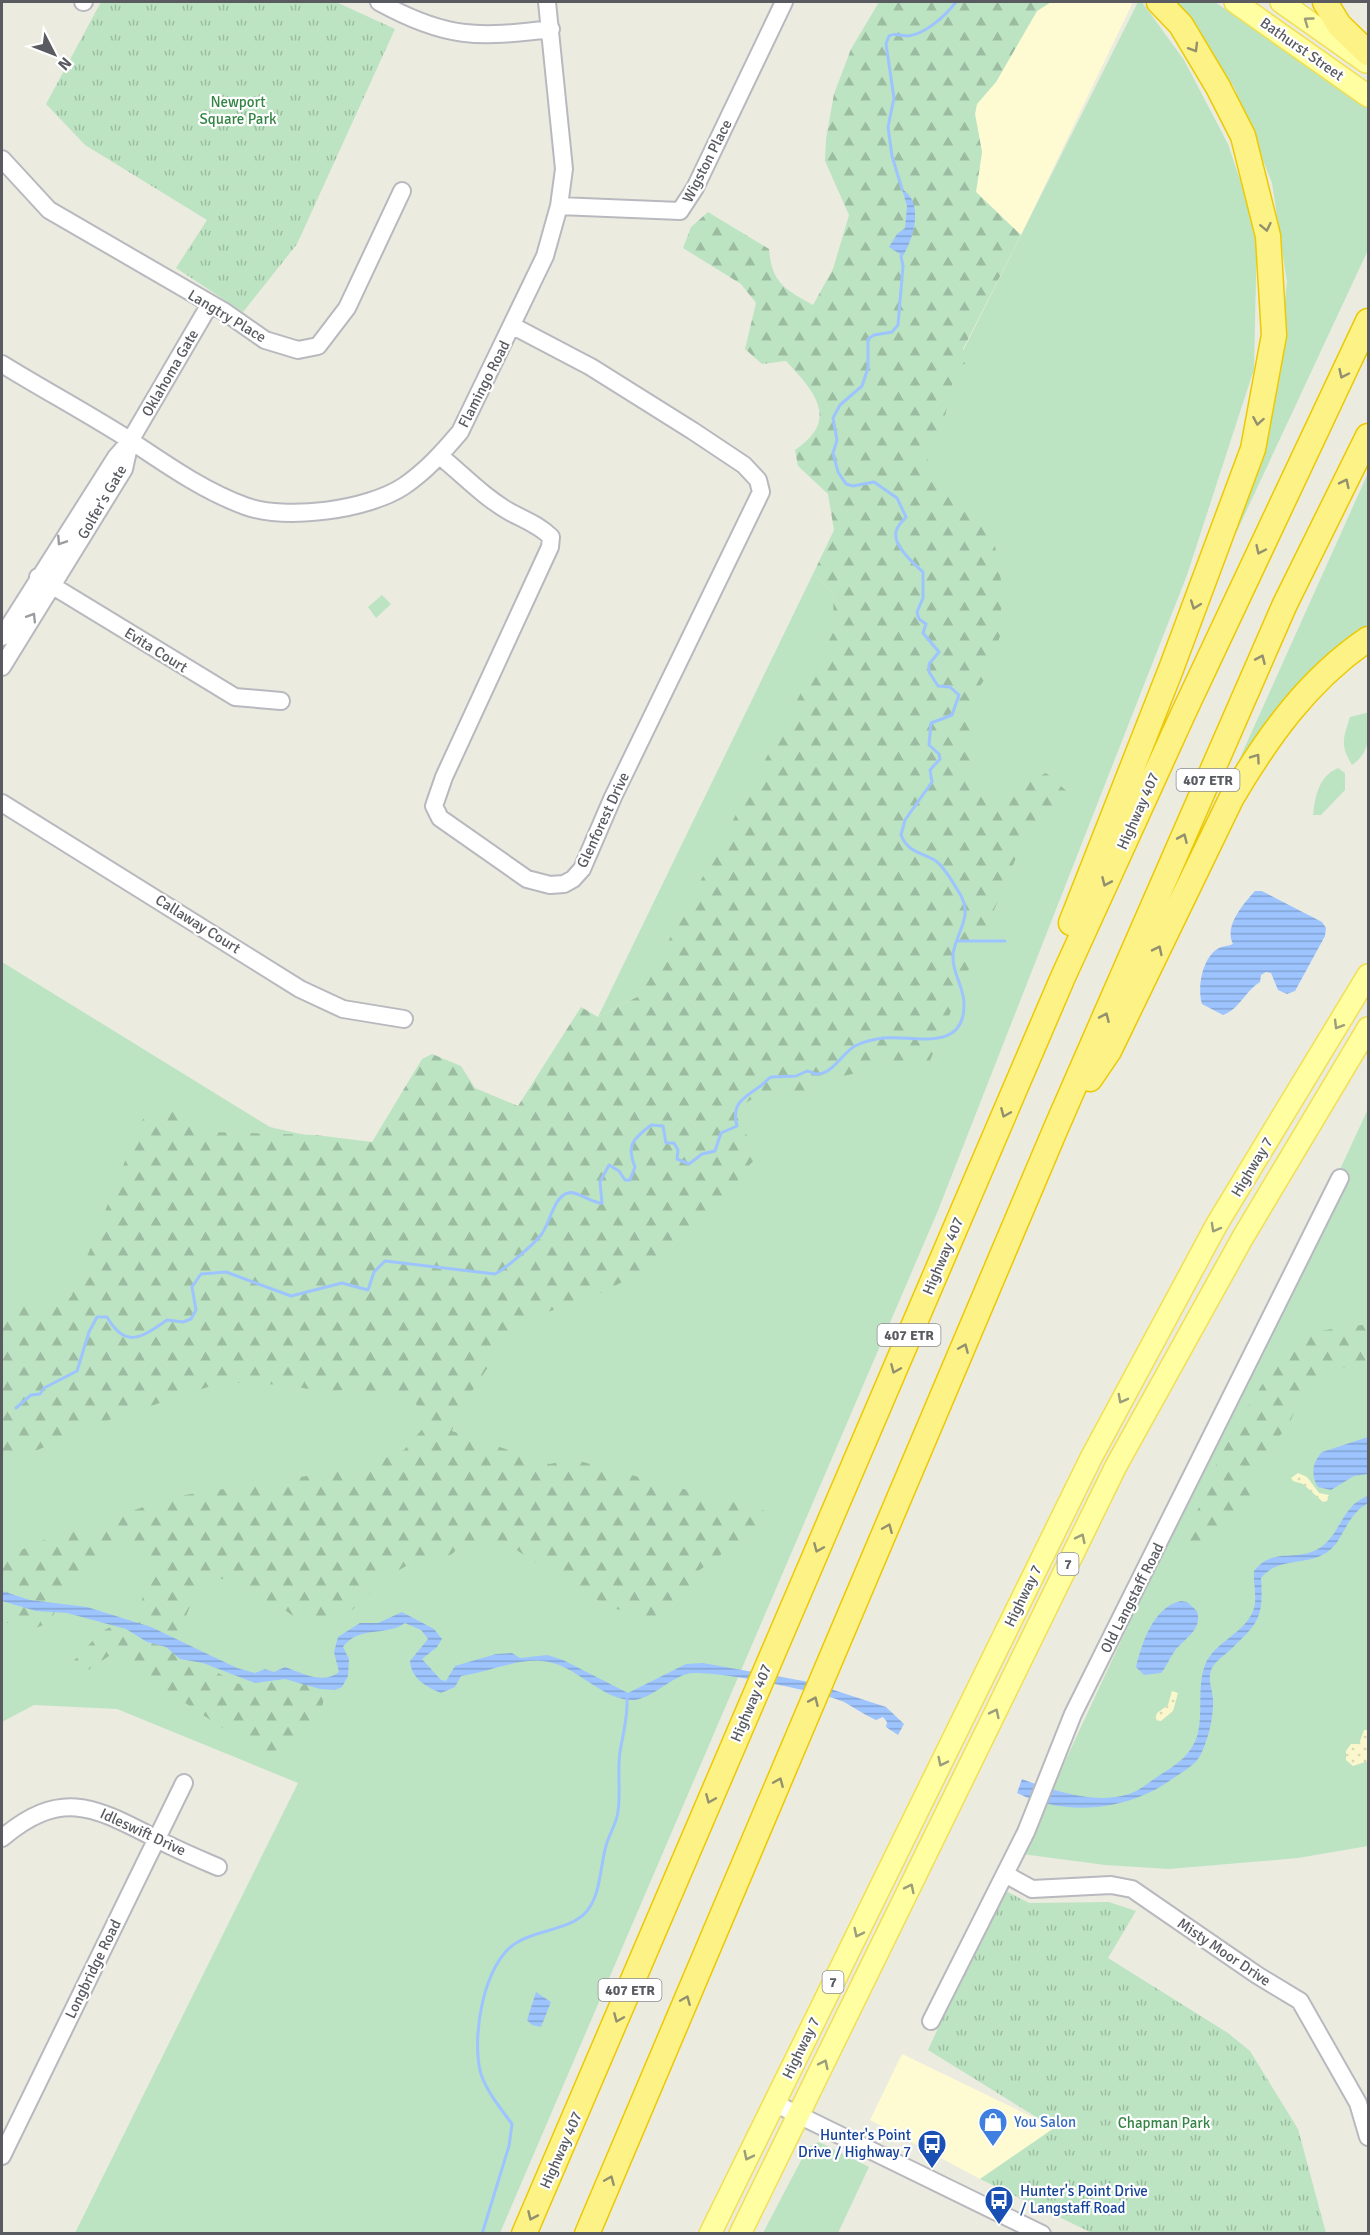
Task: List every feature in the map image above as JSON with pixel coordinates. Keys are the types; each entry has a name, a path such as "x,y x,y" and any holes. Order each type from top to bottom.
{"highway":[{"path":"1028,1059 1072,920 1171,669 1253,449 1274,335 1268,236 1243,135 1218,87 1180,25 1159,2"},
{"path":"1325,2 1339,25 1368,53"},
{"name":"Highway 407","path":"524,2234 1028,1059 1182,714 1368,321"},
{"name":"407 ETR","path":"587,2234 849,1621 1056,1128 1285,604 1368,436"},
{"path":"1056,1128 1108,1051 1231,799 1254,761 1306,691 1368,639"}],"main road":[{"name":"Bathurst Street","path":"1235,2 1368,96"},
{"name":"Bathurst Street","path":"1281,2 1368,64"},
{"name":"Highway 7","path":"710,2234 1091,1458 1217,1224 1368,975"},
{"name":"Highway 7","path":"740,2234 1116,1466 1242,1237 1368,1028"}],"street":[{"path":"379,2 408,18 447,32 495,36 551,29"},
{"name":"Flamingo Road","path":"2,364 130,441 172,471 247,507 304,515 356,505 403,487 440,456 460,432 545,256 559,206 564,169 547,2"},
{"name":"Wigston Place","path":"559,206 680,211 704,170 784,2"},
{"name":"Langtry Place","path":"2,159 49,210 210,304 265,340 298,350 318,346 347,308 402,191"},
{"name":"Oklahoma Gate","path":"130,441 210,304"},
{"name":"Glenforest Drive","path":"440,456 489,496 551,537 550,547 444,777 434,806 440,818 455,830 527,879 550,885 564,884 582,870 613,797 761,492 758,480 744,465 702,436 591,367 513,326"},
{"name":"Golfer's Gate","path":"2,637 116,457 130,441"},
{"name":"Golfer's Gate","path":"2,667 124,469 130,441"},
{"name":"Evita Court","path":"38,577 235,697 281,701"},
{"name":"Callaway Court","path":"2,803 300,989 343,1009 404,1019"},
{"name":"Old Langstaff Road","path":"931,2021 1048,1783 1073,1714 1340,1178"},
{"name":"Longbridge Road","path":"2,2156 184,1783"},
{"name":"Idleswift Drive","path":"2,1838 21,1823 66,1807 94,1809 218,1867"},
{"name":"Misty Moor Drive","path":"1005,1874 1032,1889 1111,1885 1132,1889 1257,1975 1300,2001 1358,2103 1368,2138"},
{"path":"774,2103 1024,2230 1042,2234"}],"shaded area":[{"path":"1051,2 1133,2 1021,235 976,192 982,152 975,114 977,104 996,82 1037,11"},
{"path":"902,2054 1055,2128 980,2179 870,2120"}],"green space":[{"name":"Newport Square Park","path":"101,2 336,2 395,29 297,244 243,312 176,268 207,220 85,145 46,104"},
{"path":"879,2 1051,2 1037,11 996,82 977,104 975,114 982,152 976,192 1021,235 963,349 965,364 955,366 945,414 938,437 927,459 945,490 993,535 1002,586 1000,636 987,676 971,699 977,720 969,782 979,795 1005,791 1046,773 1070,794 1018,847 1016,858 929,1063 886,1065 833,1079 791,1097 762,1093 739,1107 737,1114 757,1157 743,1172 718,1213 673,1256 595,1296 518,1322 457,1414 452,1431 550,1464 572,1459 777,1514 690,1577 689,1592 671,1612 651,1617 616,1609 581,1592 515,1549 464,1542 452,1554 421,1569 406,1566 385,1578 341,1621 301,1622 285,1610 228,1580 212,1577 190,1606 180,1642 218,1673 239,1684 269,1679 317,1684 325,1690 321,1715 276,1764 112,1654 85,1672 67,1675 68,1667 101,1632 133,1615 142,1601 147,1572 146,1554 133,1543 99,1552 69,1582 50,1622 36,1628 2,1622 2,1550 21,1550 60,1533 105,1525 129,1512 172,1497 364,1467 404,1450 425,1426 420,1408 410,1399 351,1390 322,1391 283,1385 223,1382 97,1424 17,1459 2,1454 2,1328 14,1306 71,1297 141,1121 159,1107 186,1115 209,1132 316,1135 372,1142 422,1059 432,1054 461,1066 475,1088 518,1106 581,1007 598,1017 639,996 834,631 833,593 813,574 834,530 828,494 798,466 795,450 809,439 817,428 820,417 818,406 806,384 786,361 762,364 745,349 756,303 741,284 683,248 691,227 708,212 769,249 777,278 788,289 813,305 833,269 849,215 825,161 826,139 834,94 851,49"},
{"path":"1138,2 1142,2 1184,60 1228,144 1257,231 1254,369 1187,575 937,1213 500,2233 75,2233 298,1783 117,1709 34,1705 2,1722 2,962 270,1127 558,1193 639,996 598,1017 813,574 833,593 834,608"},
{"path":"1174,2 1215,2 1368,109 1368,250 1237,531 1232,530 1271,422 1287,282 1272,183 1234,87 1186,14"},
{"path":"1368,473 1368,625 1348,639 1284,703 1222,798"},
{"path":"382,595 391,604 376,618 368,607"},
{"path":"1368,714 1367,744 1362,755 1352,765 1344,747 1346,731 1350,717"},
{"path":"1338,768 1345,773 1345,790 1321,815 1313,815 1322,781"},
{"path":"1368,1109 1368,1846 1298,1858 1169,1869 1105,1865 1022,1854"},
{"path":"1368,1324 1368,1367 1328,1368 1307,1382 1290,1422 1268,1452 1252,1489 1252,1497 1246,1507 1224,1514 1205,1547 1196,1553 1182,1543 1227,1444 1251,1402 1278,1363 1305,1336 1326,1330"},
{"name":"Chapman Park","path":"1002,1889 1029,1903 1109,1902 1136,1911 1108,1958 1228,2033 1250,2051 1298,2129 1326,2233 1092,2233 980,2179 1054,2128 928,2050"},
{"path":"819,2142 869,2167 838,2233 763,2233 808,2147"}],"sand":[{"path":"1298,1473 1307,1477 1319,1493 1329,1495 1327,1501 1323,1502 1303,1484 1293,1481 1291,1478"},
{"path":"1172,1691 1178,1693 1173,1711 1161,1721 1155,1720 1157,1713 1168,1705"},
{"path":"1364,1730 1368,1730 1368,1761 1353,1766 1346,1760 1346,1751 1351,1744 1359,1744"}],"water":[{"path":"902,189 909,195 915,212 913,231 903,256 889,247 897,234 905,228 907,206"},
{"path":"1255,891 1262,891 1322,922 1326,928 1325,936 1295,991 1287,994 1278,990 1271,973 1266,972 1261,975 1260,982 1238,1005 1223,1015 1202,1004 1200,990 1202,973 1213,952 1233,944 1231,931 1233,923 1240,909"},
{"path":"1368,1437 1368,1474 1354,1476 1331,1490 1318,1487 1314,1477 1314,1468 1322,1452"},
{"path":"1368,1496 1368,1503 1354,1515 1337,1543 1326,1553 1275,1567 1261,1578 1260,1612 1256,1620 1246,1635 1212,1668 1210,1679 1213,1713 1210,1728 1200,1756 1191,1766 1155,1790 1117,1804 1076,1808 1036,1801 1017,1793 1022,1779 1075,1795 1116,1797 1137,1790 1178,1763 1192,1747 1198,1733 1201,1681 1205,1665 1215,1650 1243,1626 1253,1611 1254,1571 1268,1559 1300,1555 1318,1549 1332,1536 1352,1506"},
{"path":"2,1591 30,1600 87,1607 151,1627 237,1668 255,1673 265,1669 274,1672 285,1667 312,1677 333,1676 339,1672 334,1652 338,1637 360,1623 378,1623 402,1612 434,1629 442,1639 437,1647 422,1659 441,1680 446,1681 455,1666 496,1654 512,1653 520,1658 547,1655 563,1660 628,1693 686,1664 703,1663 809,1682 886,1707 904,1724 898,1735 886,1727 887,1722 883,1717 876,1720 844,1702 765,1682 717,1674 687,1674 651,1694 636,1700 629,1700 607,1693 554,1663 542,1661 512,1664 461,1676 455,1687 441,1693 425,1685 413,1672 410,1661 428,1639 421,1630 405,1623 390,1630 365,1633 349,1640 343,1647 349,1659 348,1676 342,1687 335,1690 320,1689 285,1679 255,1683 203,1663 180,1659 166,1647 147,1642 126,1629 67,1613 36,1611 2,1601"},
{"path":"1181,1601 1187,1602 1197,1611 1195,1629 1174,1652 1161,1673 1144,1675 1136,1667 1150,1627 1163,1610"},
{"path":"536,1992 551,2002 541,2027 532,2025 527,2020"}],"waterway":[{"path":"902,189 892,156 888,127 894,98 886,44 891,35 908,36 922,32 941,18 956,2"},
{"path":"16,1408 31,1395 40,1394 44,1388 77,1371 89,1332 97,1317 107,1317 121,1334 128,1337 142,1335 167,1320 183,1322 191,1319 196,1310 192,1287 201,1274 226,1272 291,1296 342,1283 368,1290 374,1272 385,1261 495,1274 541,1235 555,1205 563,1196 572,1193 602,1203 600,1182 609,1165 619,1171 625,1180 630,1180 635,1167 631,1148 640,1134 651,1125 663,1126 666,1143 674,1143 678,1150 677,1159 689,1164 702,1154 715,1151 721,1133 737,1126 736,1112 740,1102 771,1077 796,1076 807,1071 821,1074 832,1068 855,1046 872,1040 931,1039 944,1037 955,1031 962,1020 964,1004 954,968 953,955 963,925 964,903 939,864 911,849 901,835 905,820 932,782 930,770 940,759 939,754 929,745 931,723 952,715 959,695 950,687 938,686 929,672 929,664 939,652 923,633 926,624 919,619 917,612 923,598 923,572 904,552 897,540 897,529 906,517 897,498 874,482 853,486 846,484 838,472 833,453 837,440 833,418 840,405 862,386 868,368 868,339 874,335 892,332 898,325 903,266 901,256"},
{"path":"958,941 1005,941"},
{"path":"482,2234 509,2146 512,2124 491,2094 481,2074 478,2042 482,2003 495,1967 516,1943 580,1918 592,1904 598,1888 606,1846 617,1815 619,1759 627,1698"}],"place":[{"name":"You Salon","path":"993,2148"},
{"name":"Hunter's Point Drive / Highway 7","path":"932,2170"},
{"name":"Hunter's Point Drive / Langstaff Road","path":"999,2226"}]}
